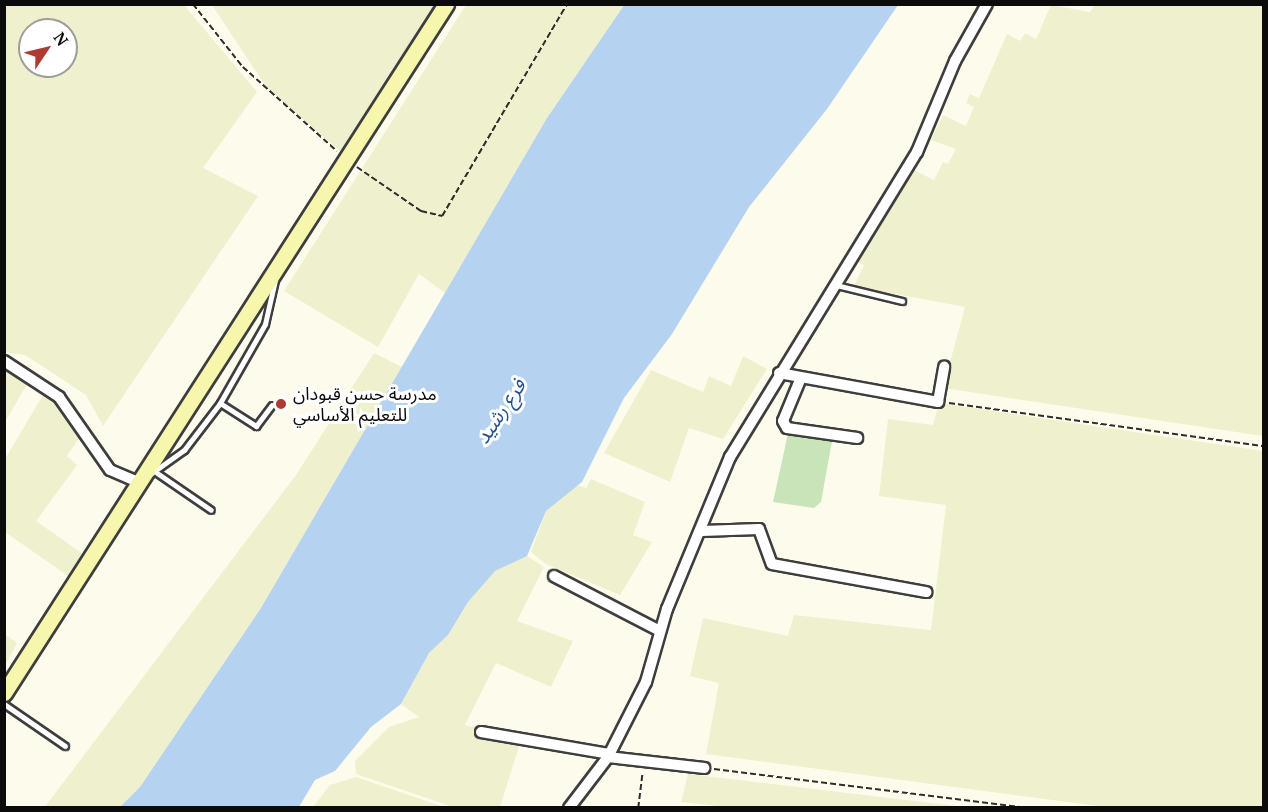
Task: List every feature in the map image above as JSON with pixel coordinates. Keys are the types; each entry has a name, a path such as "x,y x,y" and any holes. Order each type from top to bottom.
{"street":[{"path":"4,693 147,478 350,162 446,4"},
{"path":"568,807 609,756 646,682 660,632 730,457 779,373 917,152 955,61 987,4"},
{"path":"4,361 59,397 111,470 147,478"},
{"path":"779,373 800,380 938,402 944,367"},
{"path":"800,380 785,425 857,438"},
{"path":"702,531 759,529 772,564 926,592"},
{"path":"554,576 660,632"},
{"path":"481,732 609,756 704,768"}],"lane":[{"path":"211,510 147,478 220,403 266,324 275,278"},
{"path":"833,285 902,301"},
{"path":"220,403 256,426 272,405"},
{"path":"4,704 65,746"}],"path":[{"path":"194,4 243,67 350,162 420,211 442,216 567,4"},
{"path":"938,402 1263,446"},
{"path":"638,807 643,761"},
{"path":"704,768 1026,807"}],"green space":[{"path":"5,4 184,5 257,92 203,168 258,196 103,426 86,395 25,355 5,352"},
{"path":"1095,4 1263,5 1263,436 943,388 965,307 854,286 864,265 858,262 912,169 934,180 943,162 948,164 956,149 931,140 943,115 966,126 974,107 966,103 970,94 979,98 1007,34 1020,41 1025,33 1036,39 1051,5 1090,12"},
{"path":"212,5 438,5 342,153 267,88"},
{"path":"466,5 625,5 547,118 445,293 419,274 378,347 284,291"},
{"path":"374,353 402,367 261,608 140,787 120,807 44,808 296,475"},
{"path":"743,356 767,369 723,439 689,428 670,482 604,453 651,370 703,392 709,376 731,386"},
{"path":"5,372 30,379 5,422"},
{"path":"46,390 66,407 81,435 67,456 77,465 36,521 83,554 68,576 5,532 5,459"},
{"path":"939,403 1263,451 1263,807 1105,807 706,754 719,683 690,676 703,618 788,636 794,615 931,630 946,505 879,496 888,419 933,425"},
{"path":"789,429 833,436 821,502 814,508 773,502"},
{"path":"591,479 645,502 633,535 652,542 620,595 546,564 531,552 546,511 577,485 586,488"},
{"path":"527,556 544,567 517,621 573,641 551,687 496,663 465,725 521,740 500,807 453,807 356,774 355,761 389,727 419,717 401,704 429,653 448,635 468,602 495,571"},
{"path":"5,634 17,643 5,666"},
{"path":"688,774 965,807 726,807 681,802"},
{"path":"356,777 444,807 313,807 330,785"}],"water":[{"name":"فرع رشيد","path":"625,4 898,5 827,109 749,207 672,334 624,398 582,482 546,511 527,556 495,571 468,602 448,635 429,653 401,704 371,727 335,771 315,780 299,807 120,807 140,787 261,608 547,118"}],"place":[{"name":"مدرسة حسن قبودان للتعليم الأساسي","path":"281,404"}]}
